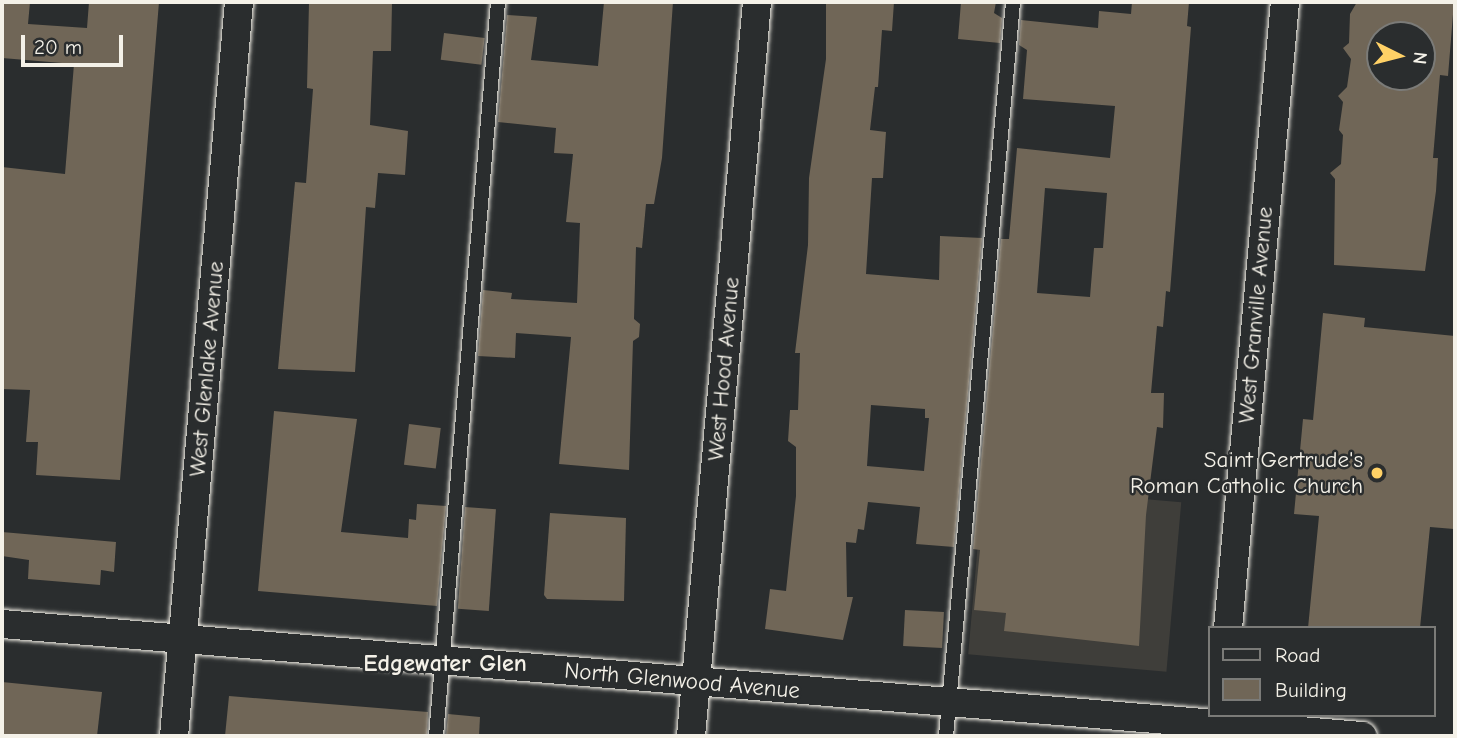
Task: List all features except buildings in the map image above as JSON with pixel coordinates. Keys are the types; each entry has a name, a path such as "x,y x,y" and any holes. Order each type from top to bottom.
{"street":[{"name":"West Glenlake Avenue","path":"174,736 239,2"},
{"name":"West Hood Avenue","path":"691,736 757,2"},
{"name":"West Granville Avenue","path":"1228,626 1285,2"},
{"name":"North Glenwood Avenue","path":"2,624 1362,736"}],"lane":[{"path":"436,736 498,2"},
{"path":"946,736 1013,2"}],"shaded area":[{"path":"983,485 1181,502 1166,672 968,654"}],"place":[{"name":"Saint Gertrude's Roman Catholic Church","path":"1377,473"}],"district":[{"name":"Edgewater Glen","path":"445,664"}]}
